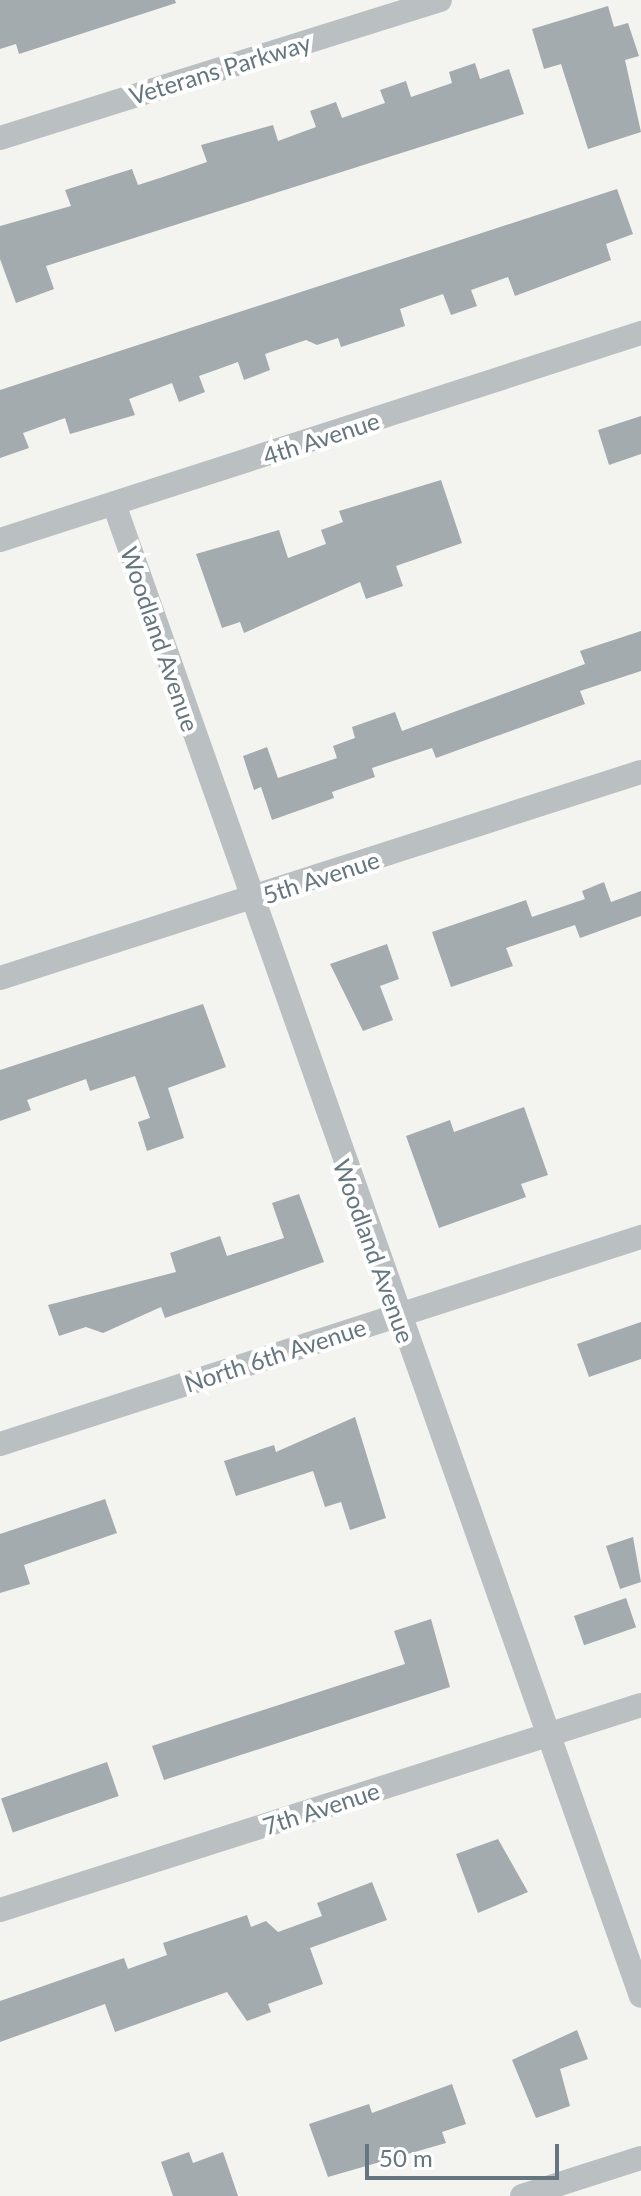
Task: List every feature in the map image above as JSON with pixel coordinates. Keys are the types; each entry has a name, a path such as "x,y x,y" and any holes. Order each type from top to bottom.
{"street":[{"name":"Veterans Parkway","path":"0,138 440,0"},
{"name":"4th Avenue","path":"0,540 641,333"},
{"name":"Woodland Avenue","path":"114,504 250,900 641,1996"},
{"name":"5th Avenue","path":"0,978 641,772"},
{"name":"North 6th Avenue","path":"0,1444 641,1237"},
{"name":"7th Avenue","path":"0,1910 641,1705"},
{"path":"522,2196 641,2158"}],"building":[{"path":"0,0 175,0 176,3 19,54 16,44 0,49"},
{"path":"608,6 614,27 628,23 639,56 625,60 641,132 588,149 561,64 544,69 532,29"},
{"path":"475,63 480,79 509,69 524,114 46,266 54,289 16,303 0,259 0,226 71,206 65,190 132,169 138,185 207,162 201,145 273,125 278,141 316,127 310,111 336,102 342,118 385,103 380,90 406,81 411,97 452,83 449,72"},
{"path":"617,189 633,234 606,244 611,260 515,296 508,277 471,290 477,306 451,315 443,294 400,309 405,326 341,347 338,338 317,345 306,340 265,354 270,370 244,380 238,362 199,376 205,392 179,402 172,383 129,399 135,415 70,434 65,418 23,433 29,448 0,458 0,390"},
{"path":"641,416 641,454 609,465 598,430"},
{"path":"441,480 462,543 396,566 403,586 366,599 360,582 244,633 240,622 222,628 196,554 279,530 288,558 326,544 321,530 343,522 339,511"},
{"path":"641,631 641,671 580,691 585,704 436,758 432,748 372,768 375,777 332,792 334,798 272,820 261,787 254,790 243,756 267,747 278,778 337,758 333,746 355,738 352,727 395,712 402,731 585,664 580,651"},
{"path":"604,882 611,902 641,891 641,916 580,938 575,925 506,948 513,966 451,987 432,932 526,900 532,917 585,899 582,891"},
{"path":"387,944 399,979 380,986 393,1020 363,1031 330,964"},
{"path":"203,1004 226,1067 168,1088 184,1138 147,1151 138,1122 150,1118 135,1076 90,1091 86,1079 27,1100 31,1110 0,1121 0,1070"},
{"path":"524,1107 548,1175 521,1184 526,1197 439,1228 406,1136 450,1120 454,1132"},
{"path":"299,1194 324,1262 165,1318 161,1307 103,1333 86,1327 59,1336 48,1305 176,1272 170,1253 220,1236 227,1256 284,1238 272,1203"},
{"path":"641,1322 641,1359 589,1377 577,1344"},
{"path":"355,1417 386,1518 350,1530 341,1502 325,1507 313,1471 236,1496 224,1461 274,1445 276,1452"},
{"path":"105,1499 117,1533 24,1565 30,1584 0,1593 0,1534"},
{"path":"633,1537 641,1582 620,1589 606,1546"},
{"path":"626,1598 636,1627 584,1645 574,1616"},
{"path":"431,1619 450,1687 164,1780 152,1746 405,1664 394,1631"},
{"path":"107,1762 119,1796 13,1833 1,1798"},
{"path":"498,1839 528,1892 478,1913 456,1854"},
{"path":"372,1882 387,1920 310,1948 323,1984 268,2004 271,2012 247,2021 227,1992 115,2032 105,2004 0,2042 0,2001 124,1958 128,1969 167,1955 163,1943 247,1915 251,1927 266,1921 278,1932 322,1916 317,1903"},
{"path":"577,2030 588,2059 560,2069 570,2106 536,2118 512,2060"},
{"path":"452,2084 466,2124 442,2132 446,2143 328,2177 309,2124 369,2104 372,2113"},
{"path":"189,2152 193,2163 223,2152 238,2196 173,2196 161,2162"}]}
